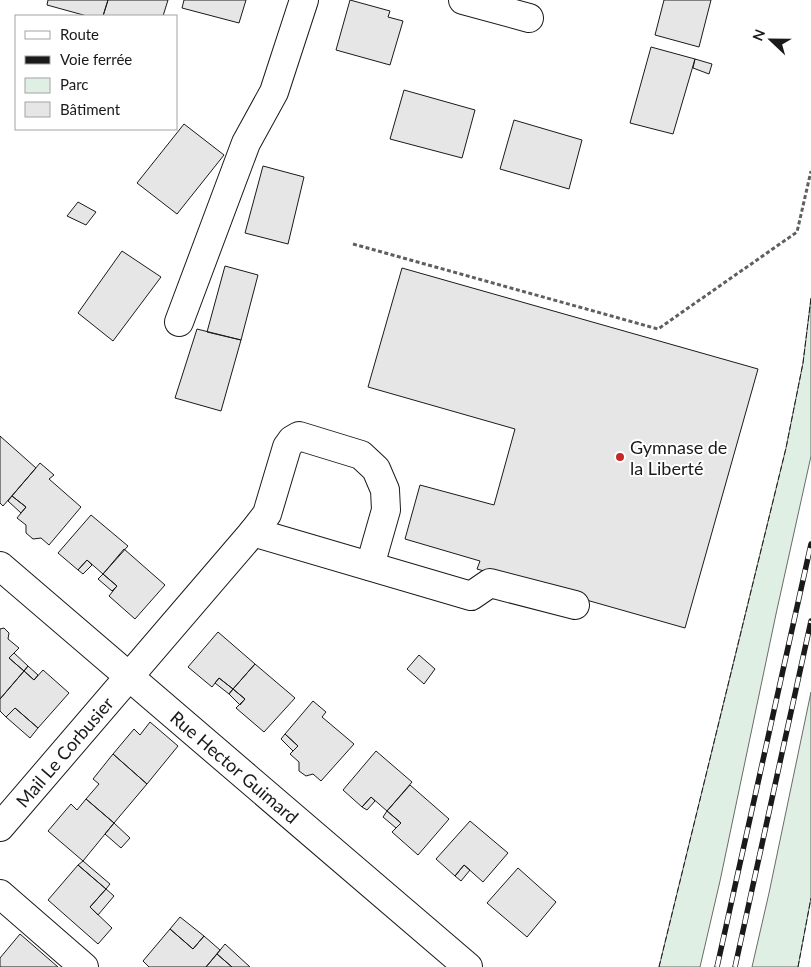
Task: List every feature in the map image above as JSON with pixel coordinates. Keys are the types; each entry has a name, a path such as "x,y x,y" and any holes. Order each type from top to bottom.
{"street":[{"path":"179,322 246,143 274,92 304,0"},
{"path":"463,0 529,18"},
{"name":"Mail Le Corbusier","path":"0,827 267,514 287,447 292,440 299,436 361,454 376,469 386,490 386,510 370,566"},
{"path":"253,532 471,596 490,582 575,606"},
{"name":"Rue Hector Guimard","path":"0,566 468,967"},
{"path":"0,894 84,967"}],"path":[{"path":"353,244 658,329 796,232 811,171"}],"green space":[{"path":"811,298 811,456 720,881 700,967 659,967 786,448 803,363"},
{"path":"811,692 811,898 798,967 752,967 769,893"}],"building":[{"path":"48,0 108,0 103,15 83,15 47,5"},
{"path":"108,0 168,0 163,15 103,15"},
{"path":"184,0 246,0 239,23 182,8"},
{"path":"350,0 390,11 388,17 403,21 390,65 336,50"},
{"path":"664,0 711,0 699,47 655,35"},
{"path":"651,47 695,59 673,134 630,123"},
{"path":"695,59 712,64 709,74 693,68"},
{"path":"404,90 475,110 462,158 390,139"},
{"path":"514,120 582,140 569,189 500,169"},
{"path":"184,124 224,155 177,214 137,183"},
{"path":"263,166 304,177 288,244 245,233"},
{"path":"78,202 96,212 86,225 67,216"},
{"path":"122,251 161,277 113,341 78,313"},
{"path":"225,266 258,275 241,340 207,332"},
{"name":"Gymnase de la Liberté","path":"402,268 758,369 685,628 477,569 480,561 405,539 420,485 494,505 515,429 368,387"},
{"path":"197,329 241,340 221,411 175,398"},
{"path":"0,436 36,468 3,506 0,503"},
{"path":"40,463 54,475 49,479 81,507 49,545 41,538 33,539 26,533 26,525 17,518 26,507 12,496"},
{"path":"12,496 26,507 21,513 8,501"},
{"path":"91,515 128,546 103,574 87,560 78,570 58,553"},
{"path":"124,549 165,585 135,619 109,596 117,586 103,574"},
{"path":"87,560 92,565 83,574 78,570"},
{"path":"103,574 117,586 112,591 98,579"},
{"path":"4,628 9,633 8,639 19,648 9,658 24,671 0,699 0,629"},
{"path":"218,632 255,664 233,689 219,678 212,687 188,667"},
{"path":"14,653 28,666 24,671 9,658"},
{"path":"419,655 435,669 424,684 407,669"},
{"path":"255,664 295,698 264,732 236,708 245,699 233,689"},
{"path":"28,666 38,675 34,680 24,671"},
{"path":"43,670 69,693 38,728 15,708 6,717 0,711 0,699 24,671 34,680"},
{"path":"219,678 233,689 229,694 215,683"},
{"path":"233,689 245,699 240,705 229,694"},
{"path":"313,701 326,712 322,717 354,744 321,781 313,774 306,776 299,771 299,762 290,754 298,746 285,734"},
{"path":"15,708 38,728 30,738 6,717"},
{"path":"150,722 178,746 147,784 113,754 134,729 140,735"},
{"path":"285,734 298,746 293,751 281,739"},
{"path":"376,751 412,782 387,811 371,797 362,807 343,790"},
{"path":"113,754 147,784 114,823 86,799 99,784 93,779"},
{"path":"410,785 449,819 418,855 392,832 401,823 387,811"},
{"path":"371,797 375,801 367,810 362,807"},
{"path":"86,799 114,823 83,861 48,831 71,804 77,810"},
{"path":"387,811 401,823 396,828 383,817"},
{"path":"470,821 508,853 483,882 464,865 455,876 436,859"},
{"path":"114,823 130,838 121,848 105,834"},
{"path":"83,861 110,884 106,889 78,865"},
{"path":"78,865 106,889 90,907 112,928 98,944 48,900"},
{"path":"464,865 470,870 461,881 455,876"},
{"path":"518,868 556,902 527,937 487,903"},
{"path":"106,889 114,896 98,915 90,907"},
{"path":"180,917 204,936 193,949 170,929"},
{"path":"170,929 193,949 204,936 220,950 206,967 149,967 143,961"},
{"path":"20,934 58,967 0,967 0,958"},
{"path":"225,944 250,967 232,967 217,954"},
{"path":"217,954 232,967 206,967"}],"railway":[{"path":"717,967 811,544"},
{"path":"735,967 811,621"}],"fence":[{"path":"659,967 786,448 803,363 811,298"},
{"path":"798,967 811,898"}],"place":[{"name":"Gymnase de la Liberté","path":"620,457"}]}
